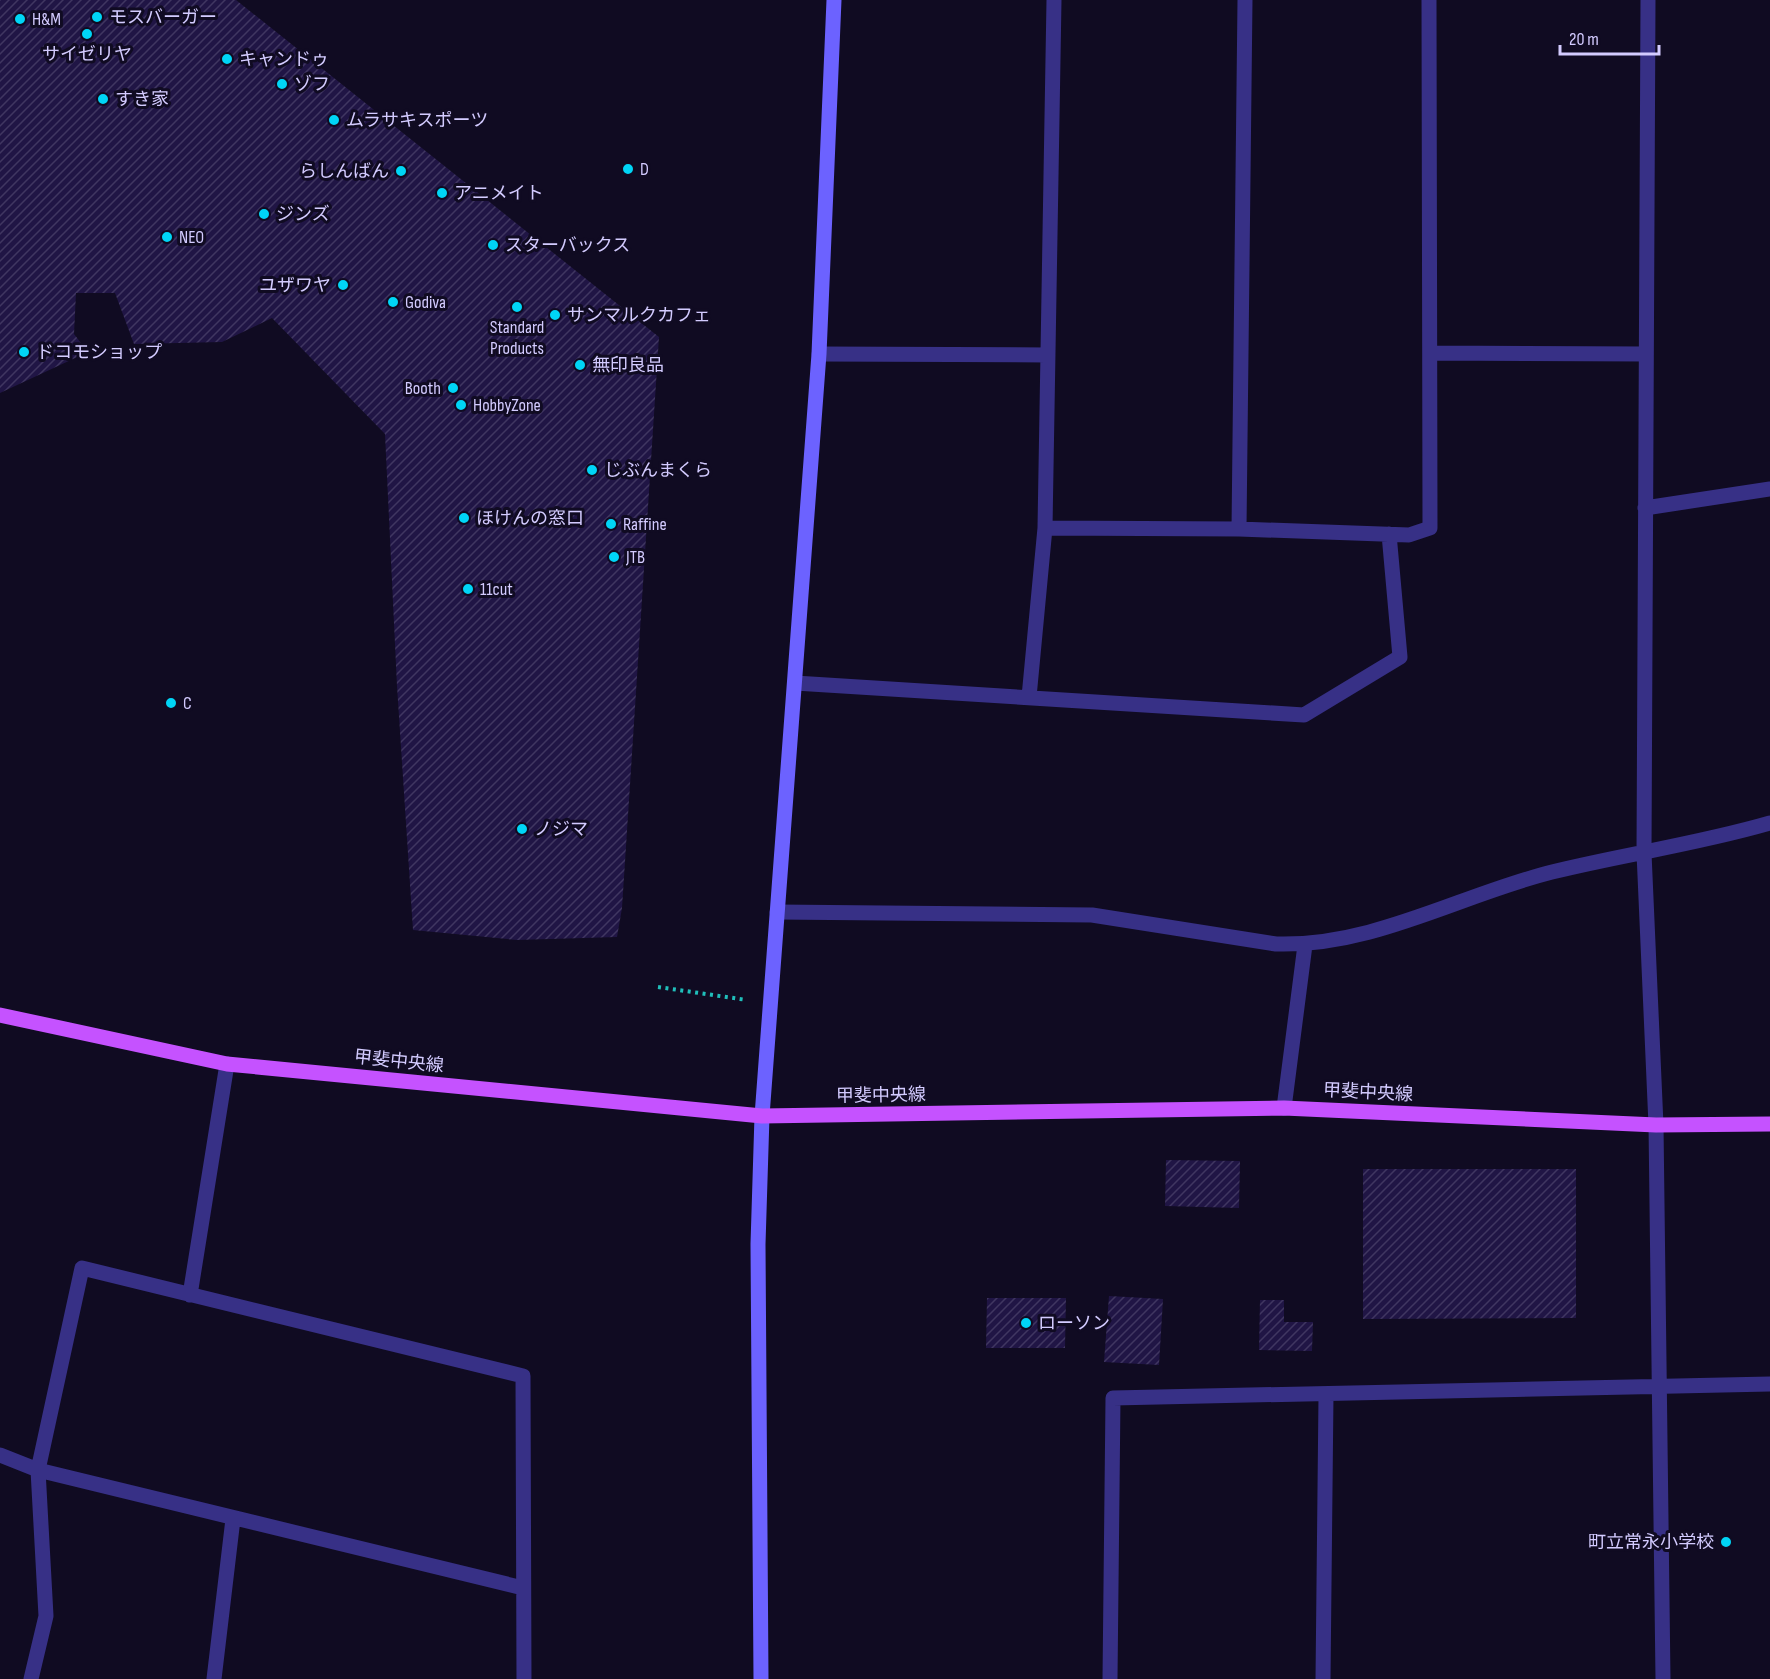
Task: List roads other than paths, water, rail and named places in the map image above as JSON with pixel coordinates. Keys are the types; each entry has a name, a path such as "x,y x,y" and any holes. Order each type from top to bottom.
{"main road":[{"name":"甲斐中央線","path":"0,1015 227,1064 762,1116 1284,1108 1656,1125 1770,1124"}],"street":[{"path":"761,1679 758,1244 762,1116 819,354 834,0"},
{"path":"1029,697 1045,528 1054,0"},
{"path":"1239,529 1245,0"},
{"path":"1045,528 1239,529 1389,534 1409,534 1430,528 1429,0"},
{"path":"1648,0 1644,854 1656,1125 1663,1679"},
{"path":"1430,353 1646,354"},
{"path":"819,354 1048,355"},
{"path":"1645,508 1770,489"},
{"path":"795,683 1304,715 1400,657 1389,534"},
{"path":"777,912 1092,915 1276,944 1305,945 1354,937 1551,872 1715,839 1770,823"},
{"path":"1284,1108 1305,945"},
{"path":"190,1295 227,1064"},
{"path":"31,1679 46,1616 38,1470 82,1268 523,1376 524,1679"},
{"path":"1110,1679 1113,1398 1770,1384"},
{"path":"1323,1679 1326,1395"},
{"path":"0,1455 38,1470 523,1588"},
{"path":"214,1679 233,1519"}],"place":[{"name":"モスバーガー","path":"97,17"},
{"name":"H&M","path":"20,19"},
{"name":"サイゼリヤ","path":"87,34"},
{"name":"キャンドゥ","path":"227,59"},
{"name":"ゾフ","path":"282,84"},
{"name":"すき家","path":"103,99"},
{"name":"ムラサキスポーツ","path":"334,120"},
{"name":"D","path":"628,169"},
{"name":"らしんばん","path":"401,171"},
{"name":"アニメイト","path":"442,193"},
{"name":"ジンズ","path":"264,214"},
{"name":"NEO","path":"167,237"},
{"name":"スターバックス","path":"493,245"},
{"name":"ユザワヤ","path":"343,285"},
{"name":"Godiva","path":"393,302"},
{"name":"Standard Products","path":"517,307"},
{"name":"サンマルクカフェ","path":"555,315"},
{"name":"ドコモショップ","path":"24,352"},
{"name":"無印良品","path":"580,365"},
{"name":"Booth","path":"453,388"},
{"name":"HobbyZone","path":"461,405"},
{"name":"じぶんまくら","path":"592,470"},
{"name":"ほけんの窓口","path":"464,518"},
{"name":"Raffine","path":"611,524"},
{"name":"JTB","path":"614,557"},
{"name":"11cut","path":"468,589"},
{"name":"C","path":"171,703"},
{"name":"ノジマ","path":"522,829"},
{"name":"ローソン","path":"1026,1323"},
{"name":"町立常永小学校","path":"1726,1542"}]}
